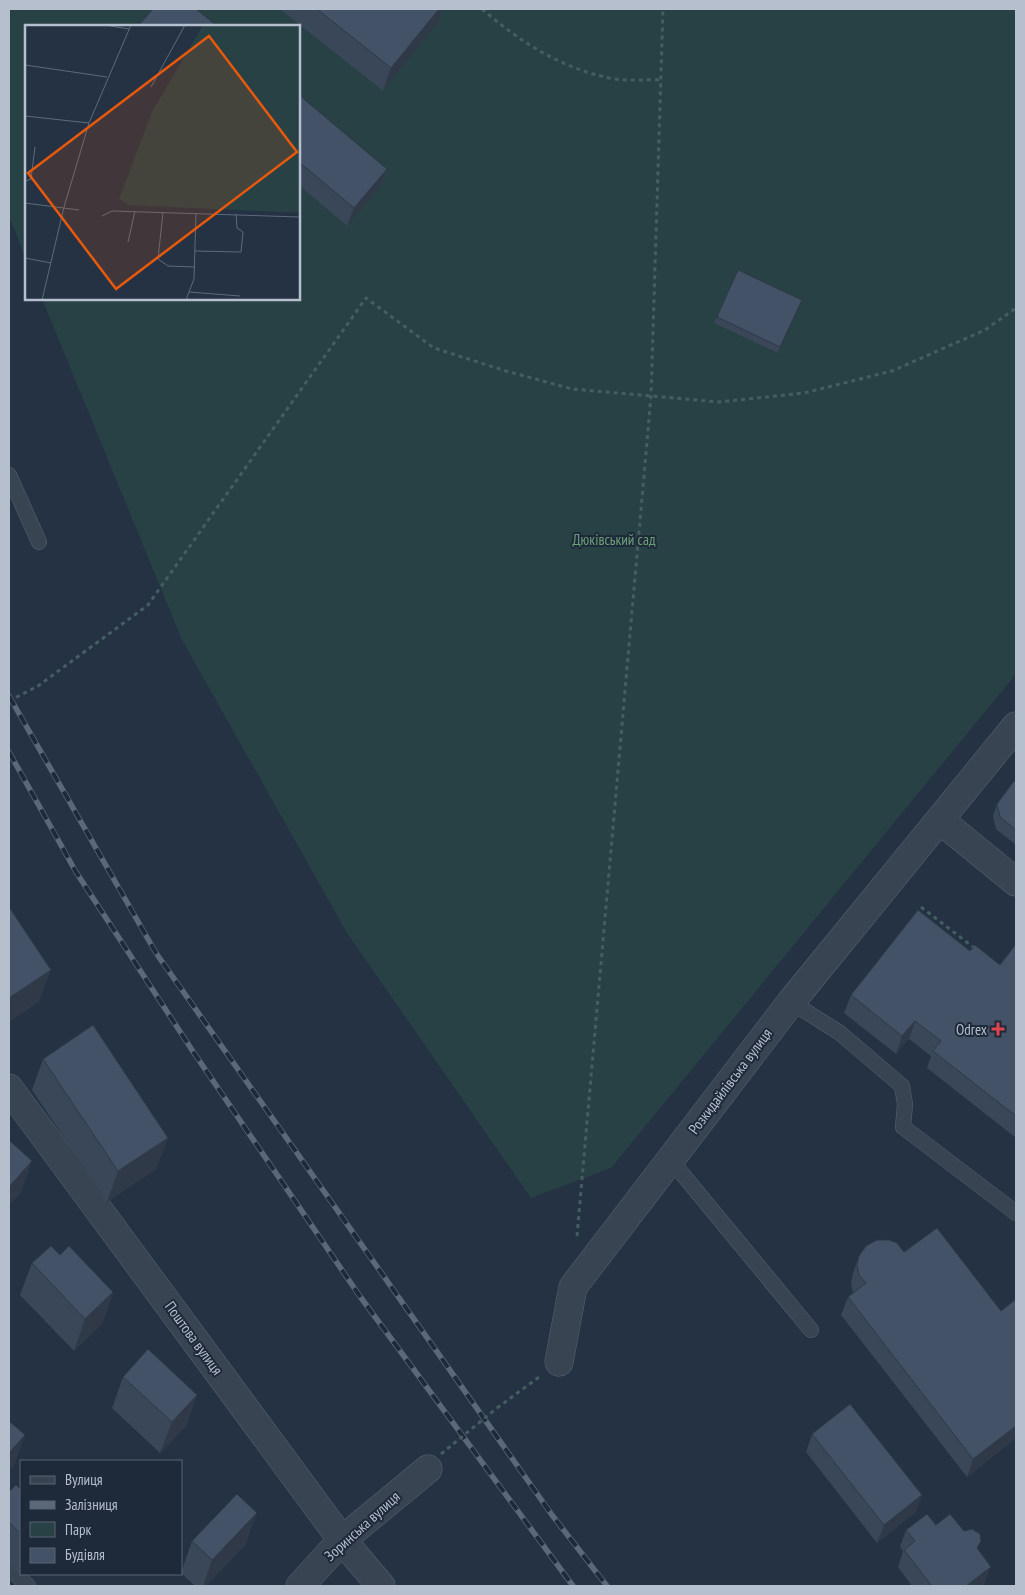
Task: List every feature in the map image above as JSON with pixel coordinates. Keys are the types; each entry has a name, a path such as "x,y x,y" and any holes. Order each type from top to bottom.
{"street":[{"name":"Розкидайлівська вулиця","path":"560,1362 573,1287 791,1002 1016,726"},
{"path":"940,820 1016,882"},
{"name":"Поштова вулиця","path":"9,1088 342,1540 381,1586"},
{"name":"Зоринська вулиця","path":"300,1586 342,1540 434,1461"}],"lane":[{"path":"9,475 39,542"},
{"path":"791,1002 840,1033 902,1086 904,1104 902,1127 1016,1213"},
{"path":"670,1159 811,1330"},
{"path":"9,1568 28,1586"}],"path":[{"path":"482,9 509,32 558,62 606,78 662,80"},
{"path":"577,1237 650,396 663,9"},
{"path":"9,701 38,686 148,605 366,298 434,348 506,371 572,389 719,402 804,393 892,371 985,330 1016,308"},
{"path":"921,907 980,953"},
{"path":"434,1461 497,1408 560,1362"}],"green space":[{"name":"Дюківський сад","path":"9,9 1016,9 1016,674 611,1168 531,1198 347,933 182,640 42,300 300,300 300,25 25,25 25,256 9,216"}],"building":[{"path":"153,9 196,9 216,25 139,25"},
{"path":"317,9 439,9 391,68"},
{"path":"300,96 387,169 354,208 300,163"},
{"path":"738,270 802,300 780,347 717,317"},
{"path":"1014,781 1016,783 1016,830 1000,817 997,804"},
{"path":"9,907 51,970 9,998"},
{"path":"918,910 970,951 975,945 1000,965 1016,944 1016,1116 933,1051 941,1041 915,1021 902,1036 851,995"},
{"path":"93,1025 168,1138 118,1171 43,1059"},
{"path":"9,1140 32,1161 9,1187"},
{"path":"937,1228 1001,1311 1016,1299 1016,1426 973,1459 848,1297 866,1283 859,1275 857,1265 859,1256 866,1246 877,1240 889,1240 897,1243 904,1252"},
{"path":"51,1246 60,1255 69,1246 113,1292 85,1319 32,1263"},
{"path":"148,1349 197,1395 172,1422 123,1377"},
{"path":"850,1404 922,1495 884,1525 812,1434"},
{"path":"9,1421 25,1435 9,1453"},
{"path":"16,1485 20,1489 20,1533 9,1522 9,1492"},
{"path":"237,1494 257,1513 212,1560 192,1541"},
{"path":"927,1514 936,1525 950,1514 964,1531 972,1529 980,1534 981,1541 977,1548 991,1567 966,1586 932,1586 904,1550 915,1541 906,1530"}],"railway":[{"path":"9,696 156,953 552,1515 607,1586"},
{"path":"9,752 76,872 192,1050 359,1295 573,1586"}],"place":[{"name":"Odrex","path":"998,1029"}]}
